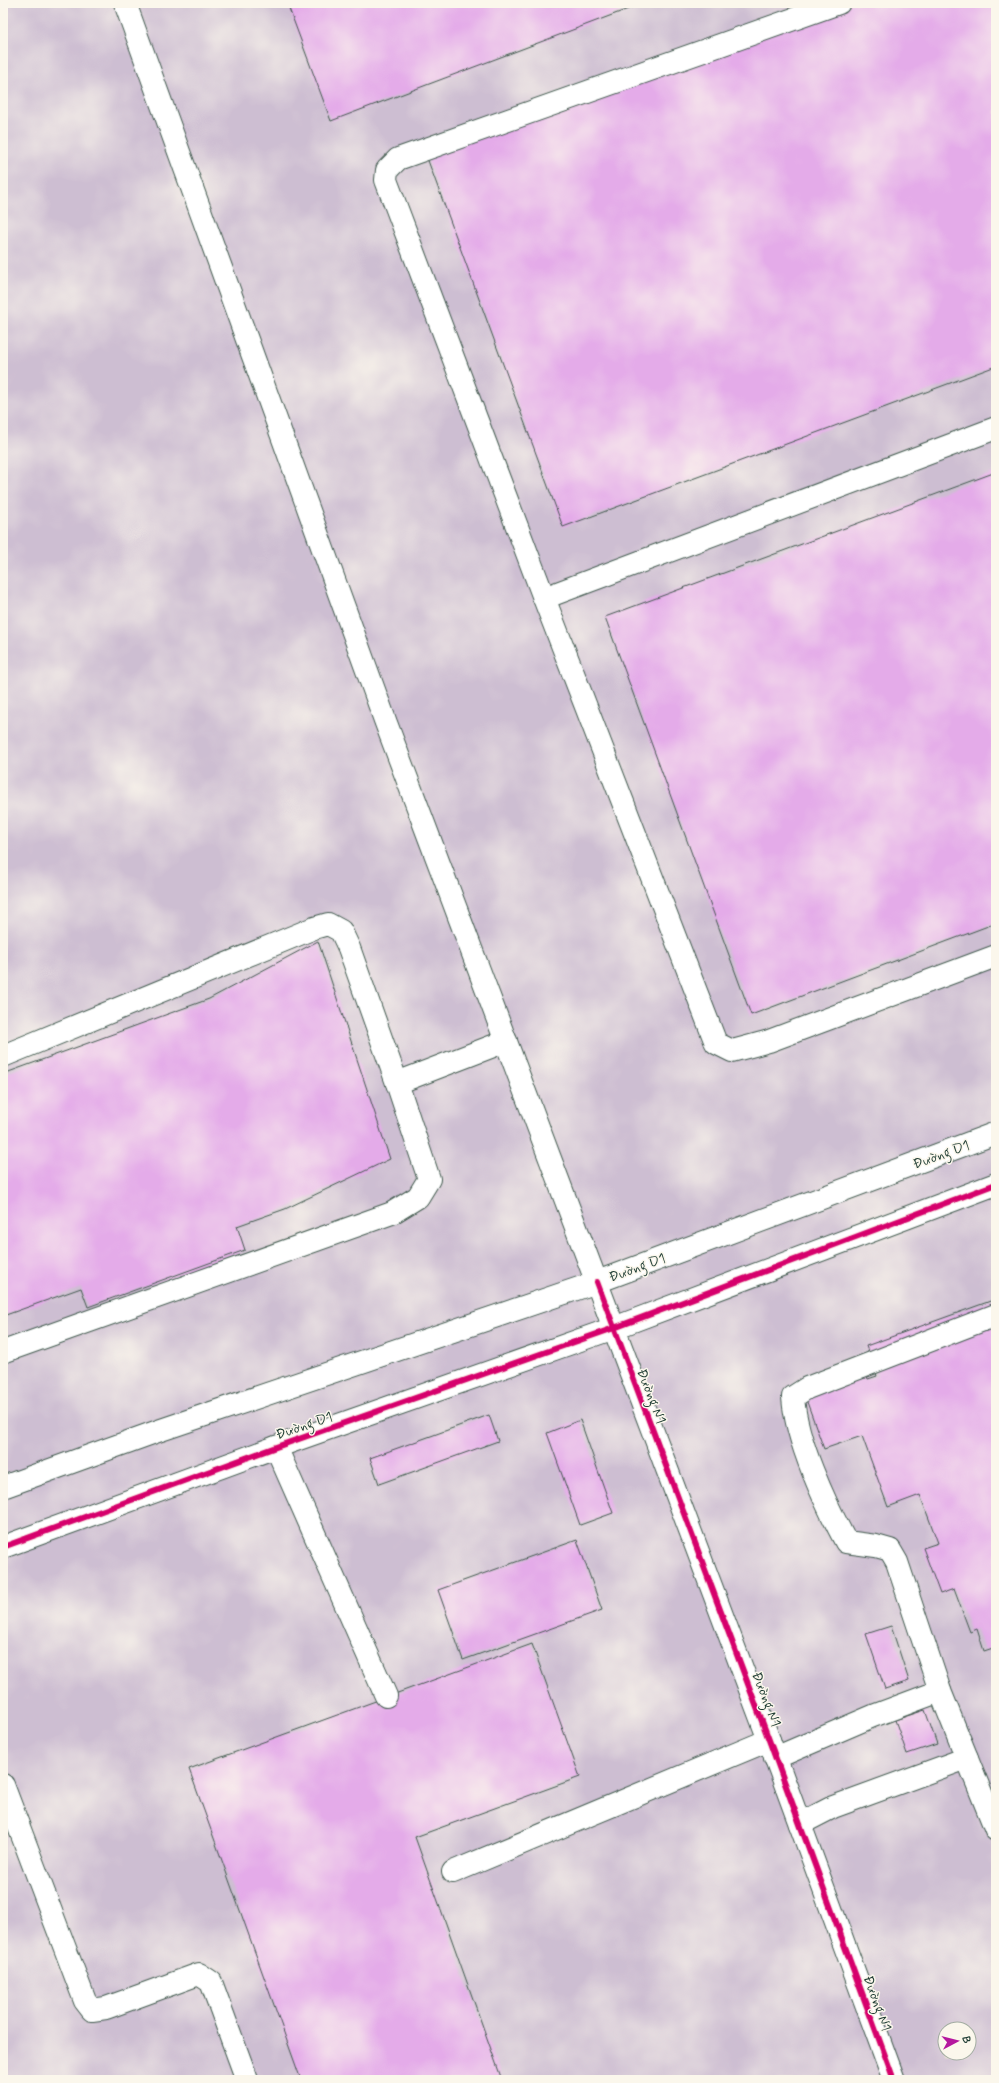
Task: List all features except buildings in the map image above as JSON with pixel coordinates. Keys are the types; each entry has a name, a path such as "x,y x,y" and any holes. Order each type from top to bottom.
{"street":[{"name":"Đường N1","path":"125,3 386,723 772,1749 894,2080"},
{"path":"839,3 398,158 387,170 386,180 544,598 716,1043 732,1051 769,1042 996,956"},
{"path":"544,598 996,428"},
{"path":"3,1056 314,928 328,924 341,931 346,942 397,1082 429,1179 418,1197 392,1213 3,1352"},
{"path":"397,1082 506,1041"},
{"name":"Đường D1","path":"3,1487 158,1431 597,1282 996,1133"},
{"name":"Đường D1","path":"3,1546 276,1447 614,1328 996,1184"},
{"path":"996,1315 807,1388 794,1396 795,1415 812,1466 846,1542 876,1546 890,1550 897,1562 940,1691 996,1830"},
{"path":"276,1447 386,1696"},
{"path":"453,1872 772,1749 873,1716 940,1691"},
{"path":"800,1824 833,1807 967,1758"},
{"path":"3,1785 85,2000 92,2010 106,2008 199,1974 211,1982 247,2080"}],"shaded area":[{"path":"3,3 996,3 996,2080 3,2080"}],"cycle path":[{"path":"3,1547 276,1447 614,1328 996,1184"},
{"path":"597,1282 769,1740 894,2080"}]}
